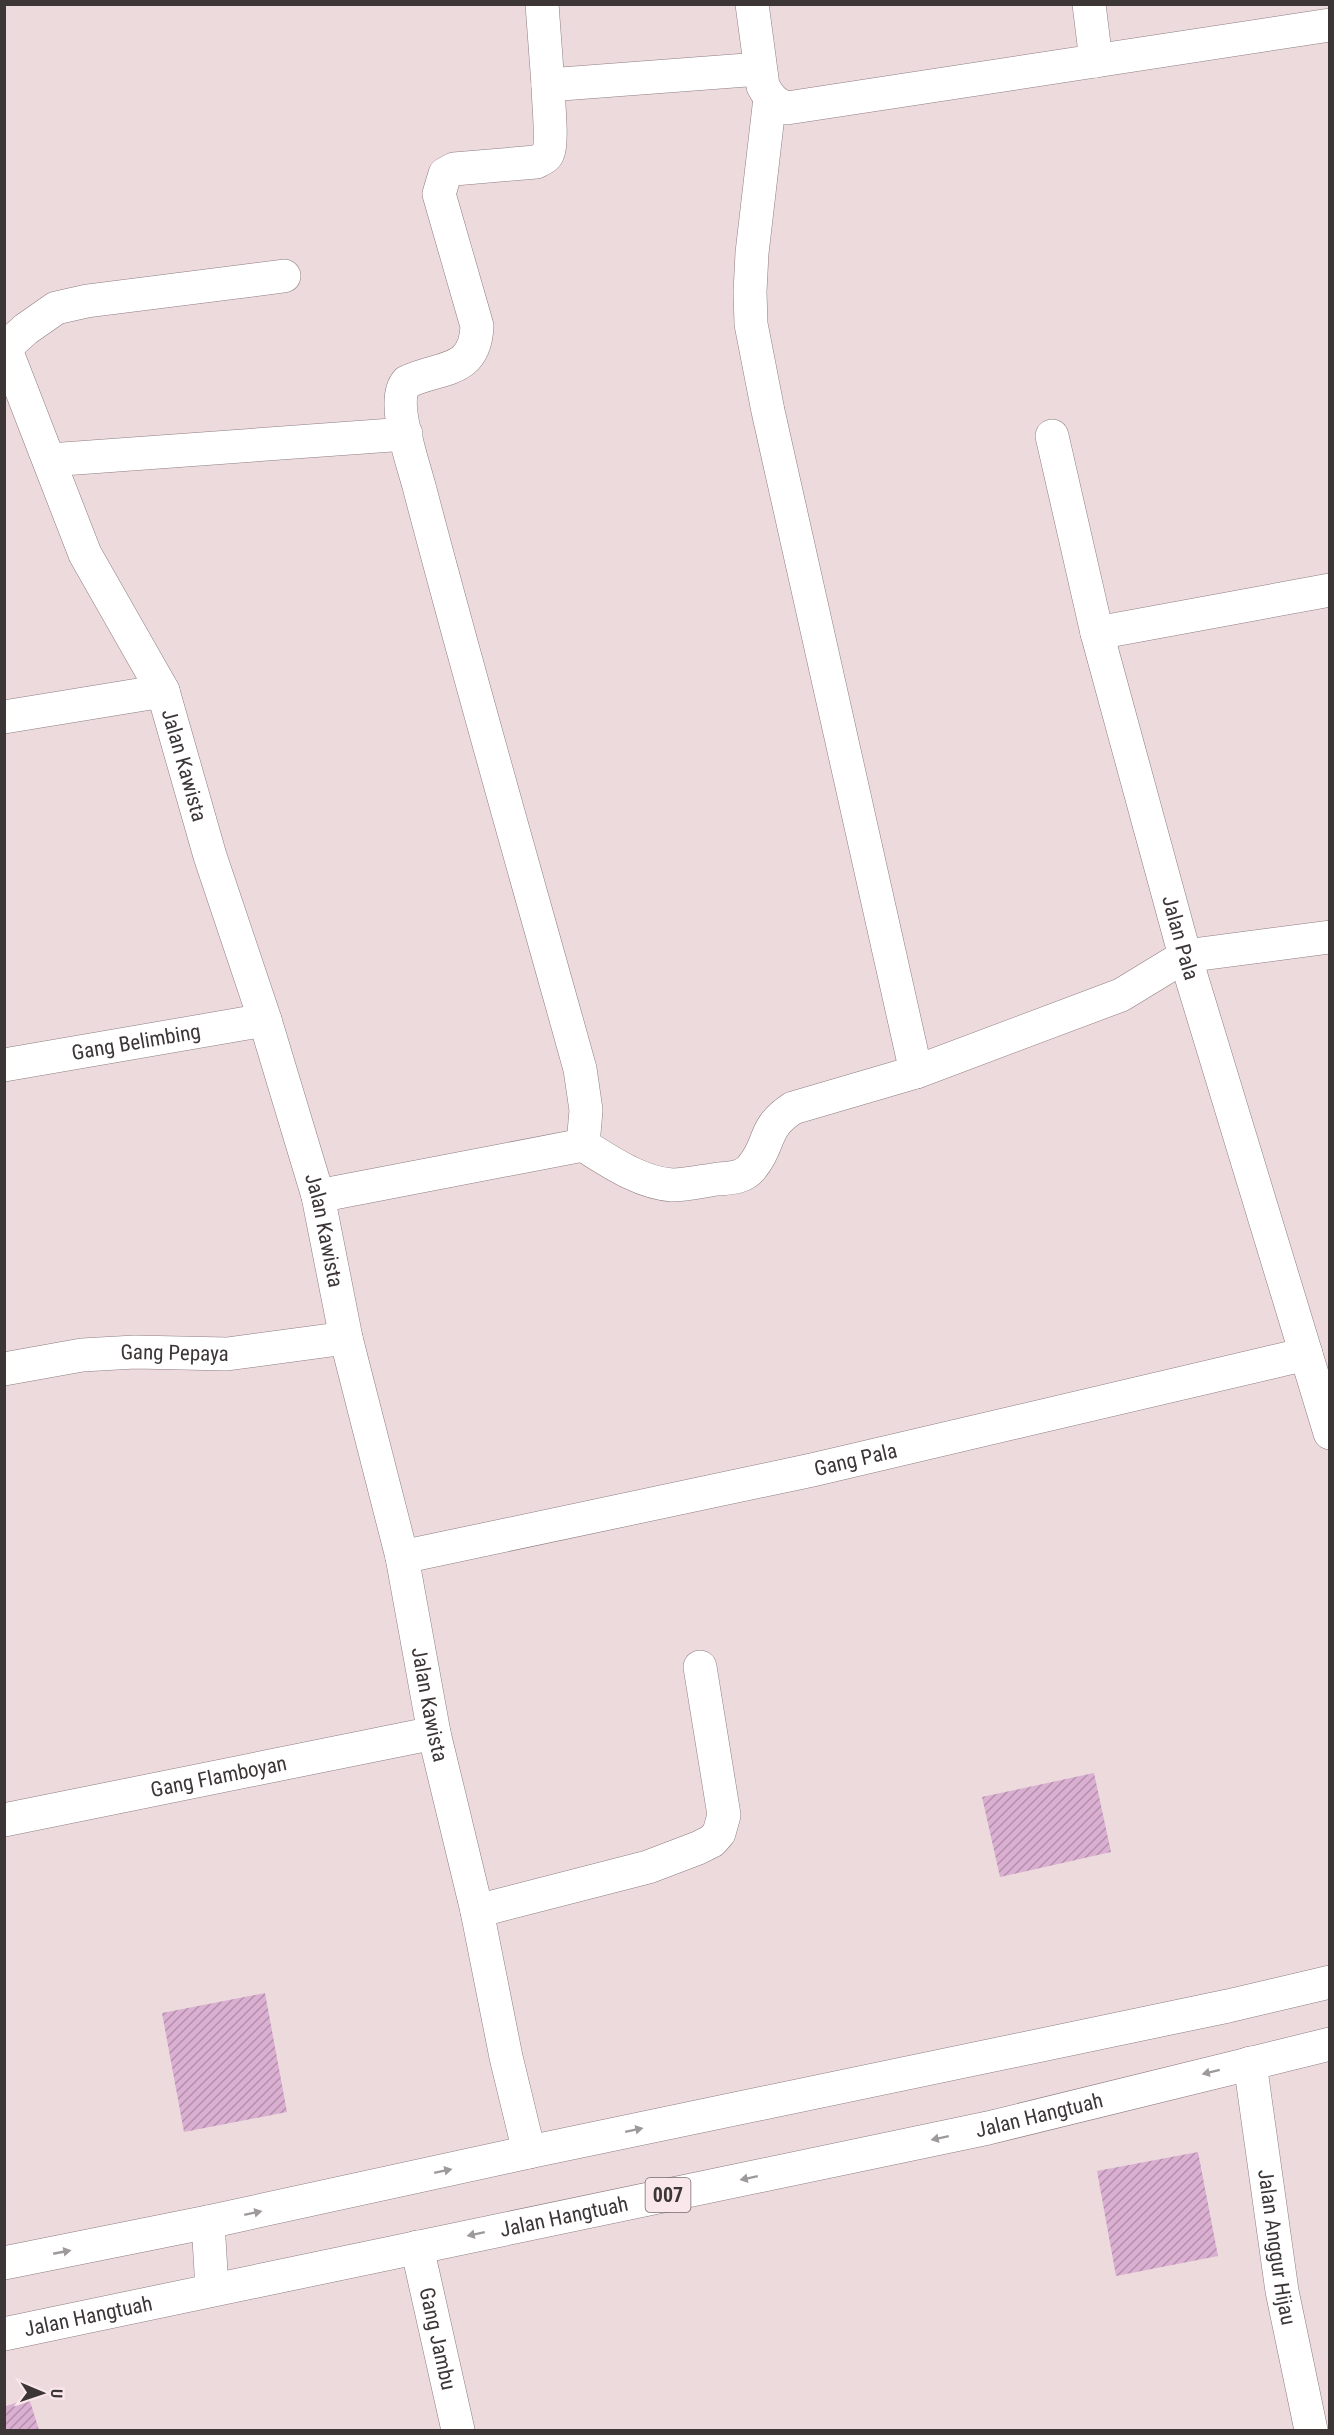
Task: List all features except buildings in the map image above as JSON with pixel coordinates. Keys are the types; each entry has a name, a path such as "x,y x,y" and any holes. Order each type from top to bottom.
{"main road":[{"path":"542,4 548,85 550,143 548,154 536,162 454,169 445,174 439,194 477,326 477,337 467,359 457,366 413,379 402,387 400,406 580,1069 586,1110 583,1145"},
{"path":"752,4 765,84 752,253 751,324 776,446 916,1072"},
{"path":"1089,4 1096,61"},
{"path":"765,84 778,105 787,108 798,107 1329,26"},
{"path":"548,85 765,84"},
{"path":"5,347 56,308 87,301 284,276"},
{"name":"Jalan Kawista","path":"5,347 14,398 49,460 85,554 163,691 210,856 265,1020 318,1196 346,1338 402,1557 434,1733 477,1911 506,2057 529,2152"},
{"path":"49,460 406,434"},
{"name":"Jalan Pala","path":"1052,436 1097,633 1185,956 1329,1433"},
{"path":"1097,633 1329,590"},
{"path":"4,717 163,691"},
{"path":"318,1196 583,1145 621,1168 672,1185 736,1177 747,1173 753,1166 769,1130 778,1117 793,1108 916,1072 1121,995 1185,956 1329,937"},
{"name":"Gang Belimbing","path":"4,1065 265,1020"},
{"name":"Gang Pepaya","path":"4,1369 82,1355 135,1352 227,1354 346,1338"},
{"name":"Gang Pala","path":"402,1557 812,1470 1306,1354"},
{"path":"477,1911 582,1886 648,1867 712,1841 719,1833 724,1815 700,1667"},
{"name":"Gang Flamboyan","path":"4,1820 434,1733"},
{"path":"4,2263 1205,2011 1329,1982"},
{"name":"Jalan Hangtuah","path":"4,2334 988,2128 1329,2044"},
{"name":"Jalan Anggur Hijau","path":"1250,2062 1282,2291 1311,2430"},
{"path":"208,2222 212,2289"},
{"name":"Gang Jambu","path":"417,2247 458,2430"}]}
